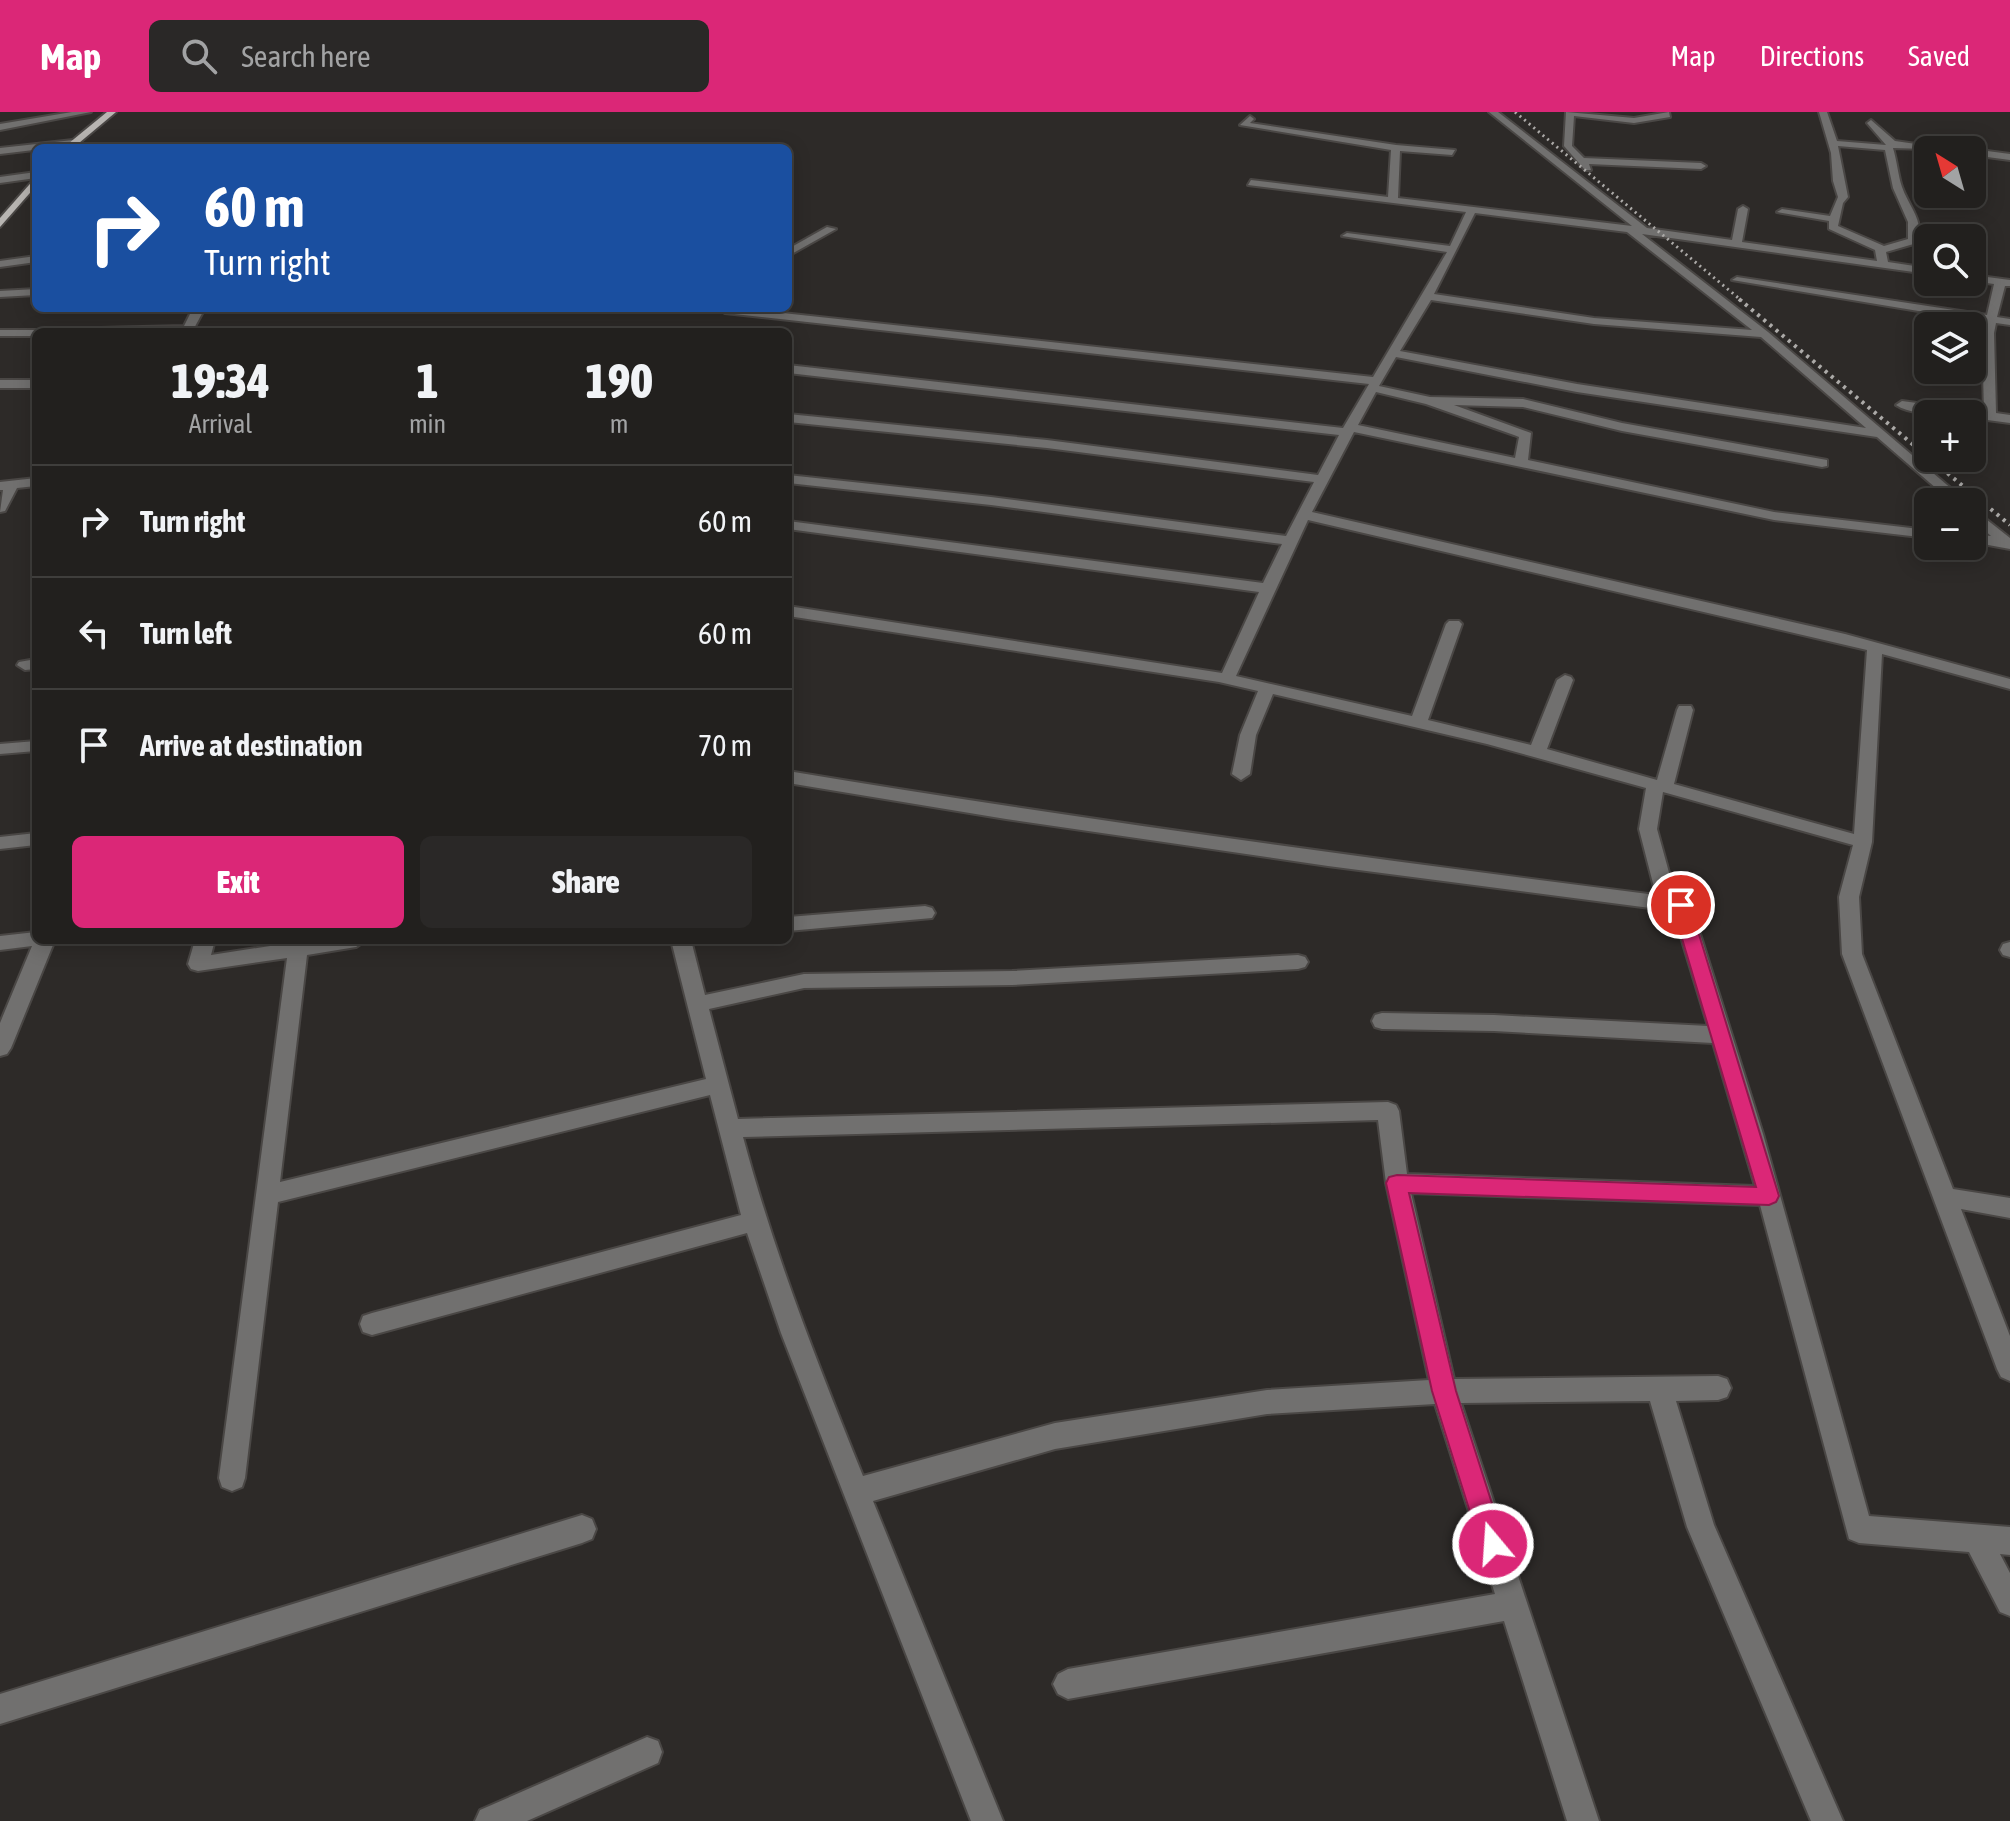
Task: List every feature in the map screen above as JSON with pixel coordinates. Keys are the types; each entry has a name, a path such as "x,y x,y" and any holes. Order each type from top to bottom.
{"main road":[{"path":"71,144 112,112"},
{"path":"0,224 32,182"}],"street":[{"path":"0,127 87,112"},
{"path":"1493,112 1644,231"},
{"path":"1582,182 1597,175 1568,146 1570,112 1650,120 1664,118 1667,115 1665,112"},
{"path":"1823,112 1833,143 1843,197 1838,203 1833,227 1871,242 1881,250 1883,265"},
{"path":"1250,119 1243,122 1244,125 1396,148 1452,152"},
{"path":"1871,123 1891,145 1900,193 1907,199 1915,232 1913,241 1907,245 1881,250"},
{"path":"1833,143 1914,147"},
{"path":"0,151 32,148"},
{"path":"1393,199 1396,148"},
{"path":"1986,154 2010,157"},
{"path":"1580,161 1701,166"},
{"path":"0,180 32,177"},
{"path":"1251,183 1630,229 1914,269"},
{"path":"1227,679 1302,514 1391,353 1454,250 1472,209"},
{"path":"1736,244 1743,209"},
{"path":"1782,212 1834,219"},
{"path":"792,251 831,229"},
{"path":"1630,229 1764,334 1944,488"},
{"path":"1347,236 1454,250"},
{"path":"0,264 32,260"},
{"path":"1737,280 2010,322"},
{"path":"1990,416 1995,360 1988,333 2005,282"},
{"path":"0,294 32,292"},
{"path":"1425,296 1607,324 1691,332 1764,334"},
{"path":"726,313 1374,384 1526,436 1520,465"},
{"path":"0,333 32,333"},
{"path":"1391,353 1577,388 1880,434"},
{"path":"792,369 1348,430 1774,516 1914,532"},
{"path":"0,384 32,384"},
{"path":"1430,401 1523,403 1622,427 1822,463"},
{"path":"1902,405 2010,419"},
{"path":"792,418 1047,444 1321,479"},
{"path":"792,479 991,501 1289,541"},
{"path":"0,508 6,485 32,482"},
{"path":"1302,514 1875,647 2010,684"},
{"path":"1986,524 2008,543"},
{"path":"792,526 1266,588"},
{"path":"1986,540 2008,543"},
{"path":"792,612 1227,679 1537,752 1863,842"},
{"path":"1418,723 1454,624"},
{"path":"1875,647 1863,842 1849,897 1852,954 2010,1369"},
{"path":"1537,752 1565,680"},
{"path":"1241,774 1248,735 1267,689"},
{"path":"1668,904 1648,829 1685,710"},
{"path":"0,749 32,746"},
{"path":"792,778 1298,856 1681,905 1769,1196 1859,1529 2010,1541"},
{"path":"0,843 32,839"},
{"path":"792,924 925,913"},
{"path":"0,943 32,939"},
{"path":"0,1048 43,944"},
{"path":"204,944 198,964 330,944"},
{"path":"682,944 755,1221 793,1333 987,1821"},
{"path":"232,1478 298,949"},
{"path":"697,1004 804,981 1012,978 1298,962"},
{"path":"1382,1021 1494,1023 1722,1035"},
{"path":"267,1195 718,1085"},
{"path":"729,1128 1388,1111 1397,1183 1444,1391 1583,1821"},
{"path":"1397,1183 1769,1196"},
{"path":"1945,1197 2010,1208"},
{"path":"372,1324 755,1221"},
{"path":"1659,1388 1701,1527 1827,1821"},
{"path":"856,1492 1055,1436 1267,1402 1444,1391 1718,1388"},
{"path":"0,1709 582,1529"},
{"path":"1978,1540 2010,1602"},
{"path":"1068,1684 1512,1605"},
{"path":"491,1821 647,1752"}],"railway":[{"path":"1515,112 1742,301"},
{"path":"1739,299 1914,445"},
{"path":"1946,472 2010,525"}],"route":[{"path":"1493,1544 1444,1391 1397,1183 1769,1196 1681,905"}]}
